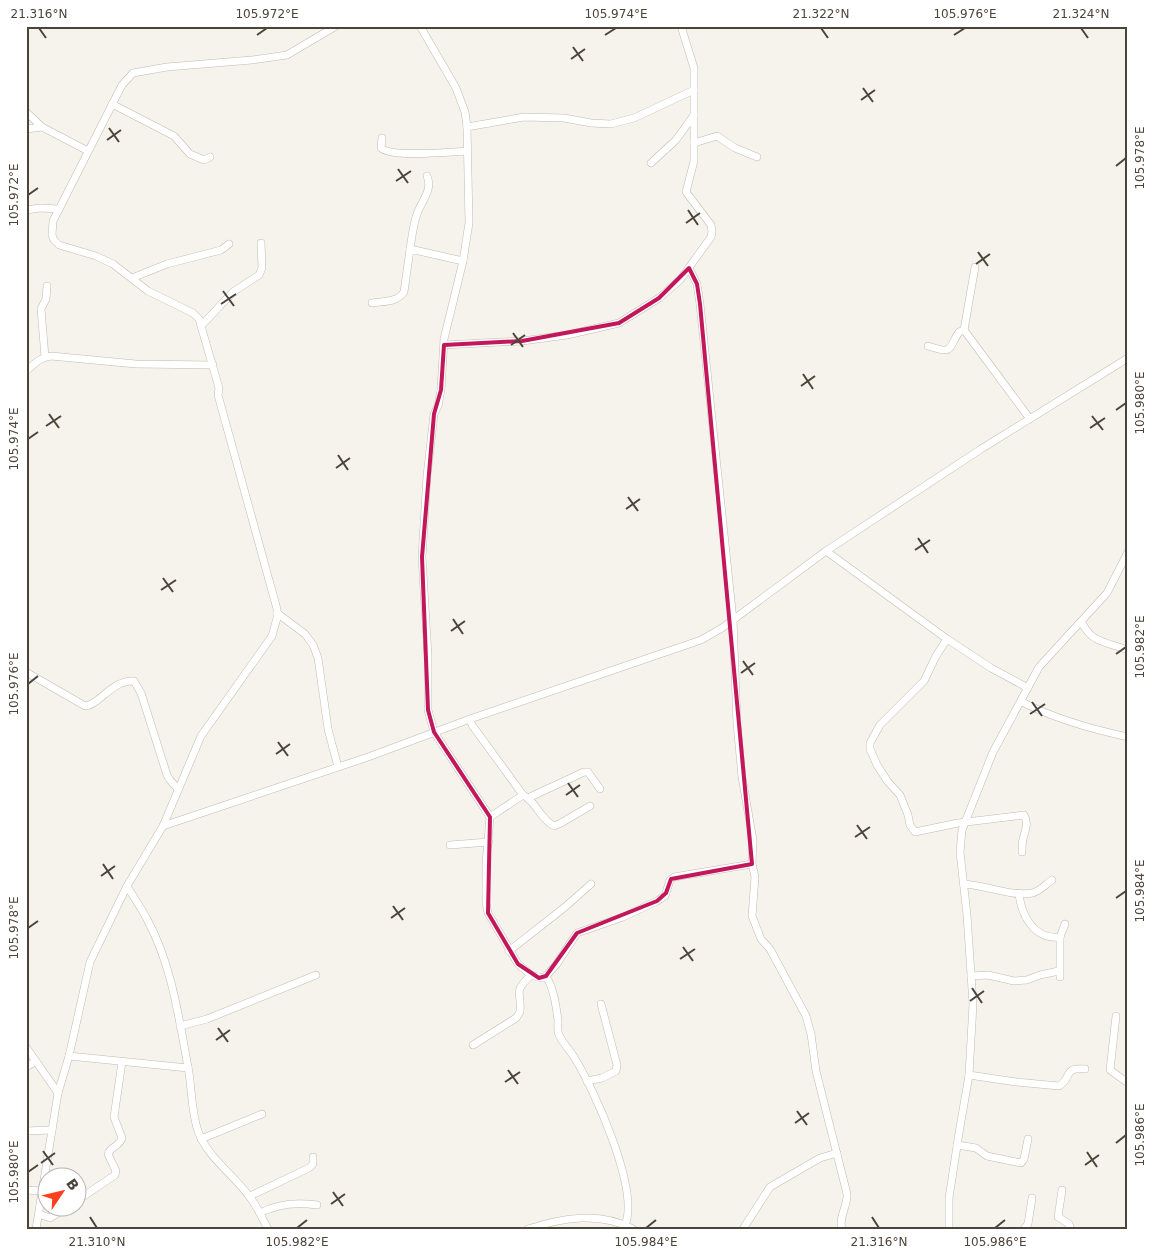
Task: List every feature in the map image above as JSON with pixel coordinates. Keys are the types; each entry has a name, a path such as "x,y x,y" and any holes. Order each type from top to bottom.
{"street":[{"path":"46,1168 58,1093 69,1056 90,962 127,886 163,826 201,736 272,636 276,627 277,613 218,395 219,388 202,325 193,313 148,291 113,264 59,245 54,240 51,229 59,209 122,85 137,71 280,57 300,49 336,26"},
{"path":"420,26 456,88 465,112 469,223 463,262 444,339 441,390 438,406 434,414 427,476 422,557 428,656 428,710 434,732 490,817 486,864 486,903 488,913 518,964 531,975 539,978 546,976 578,933 623,917 657,901 665,896 670,880 752,864"},
{"path":"444,345 540,339 619,323 659,298 680,280 689,268 711,237 712,232 711,225 686,192 694,161 694,68 680,26"},
{"path":"467,127 524,118 564,118 591,123 611,124 634,118 694,90"},
{"path":"112,104 174,136 194,157 204,160 210,157"},
{"path":"26,112 42,127 88,151"},
{"path":"651,163 676,140 694,115"},
{"path":"26,129 42,127"},
{"path":"694,143 717,136 735,148 757,157"},
{"path":"382,138 381,148 385,151 410,154 467,151"},
{"path":"372,303 392,301 399,298 404,292 417,214 428,191 429,183 427,176"},
{"path":"26,210 40,208 59,209"},
{"path":"132,278 167,264 221,250 229,244"},
{"path":"202,325 233,292 259,275 262,268 261,244"},
{"path":"410,249 463,262"},
{"path":"975,267 964,330 1030,419"},
{"path":"689,268 697,284 700,304 732,620 737,723 755,877 753,920 761,939 770,949 786,976 806,1016 811,1034 816,1071 847,1198 840,1224 842,1229"},
{"path":"45,357 41,309 46,299 47,286"},
{"path":"928,346 944,351 948,350 959,332 964,330"},
{"path":"26,371 45,357 154,364 213,365"},
{"path":"163,826 701,640 722,628 826,551 981,449 1128,358"},
{"path":"826,551 947,639 991,668 1028,688"},
{"path":"949,1229 949,1198 970,1075 973,1004 960,844 964,822 995,747 1022,702 1039,667 1107,593 1128,552"},
{"path":"277,613 305,634 315,651 322,679 328,729 338,767"},
{"path":"1081,622 1091,636 1099,641 1114,644 1128,650"},
{"path":"947,639 924,681 880,725 870,742 870,749 882,775 903,800 910,825 915,832 964,822 1024,815 1026,832 1023,838 1022,852"},
{"path":"26,672 85,706 92,704 110,689 125,682 134,681 141,693 167,775 178,789"},
{"path":"1022,702 1084,727 1128,738"},
{"path":"470,719 472,725 525,797 548,823 554,826 590,806"},
{"path":"490,817 525,797 584,772 588,772 600,789"},
{"path":"450,845 489,842"},
{"path":"964,884 1032,894 1052,880"},
{"path":"509,951 591,884"},
{"path":"127,886 149,923 164,961 176,1003 188,1068 195,1123 201,1140 212,1155 250,1196 268,1229"},
{"path":"1019,893 1022,909 1034,928 1051,938 1060,936"},
{"path":"971,976 988,975 1014,981 1027,980 1040,974 1059,974 1060,936 1065,924"},
{"path":"180,1026 207,1018 316,975"},
{"path":"473,1045 516,1018 520,1012 518,994 520,986 531,975"},
{"path":"546,976 554,998 558,1034 574,1056 587,1081 620,1158 629,1212 625,1225"},
{"path":"587,1081 602,1078 616,1071 617,1065 601,1004"},
{"path":"1116,1016 1110,1070 1128,1083"},
{"path":"26,1047 58,1093"},
{"path":"69,1056 188,1068"},
{"path":"26,1067 35,1062"},
{"path":"88,1193 115,1175 116,1171 108,1154 122,1138 114,1116 122,1062"},
{"path":"970,1075 1058,1086 1063,1084 1069,1071 1074,1068 1085,1069"},
{"path":"201,1140 262,1114"},
{"path":"26,1131 52,1130"},
{"path":"957,1145 980,1150 987,1156 1021,1164 1024,1159 1028,1139"},
{"path":"743,1229 770,1187 820,1158 837,1153"},
{"path":"250,1196 309,1168 313,1164 314,1157"},
{"path":"1062,1190 1058,1217 1069,1224 1071,1229"},
{"path":"1024,1229 1028,1224 1032,1198"},
{"path":"260,1213 270,1208 297,1203 317,1206"},
{"path":"528,1229 544,1224 590,1218 606,1218 633,1229"}],"highlighted area":[{"path":"689,268 697,284 700,304 752,864 671,879 666,893 657,901 577,933 546,976 539,978 518,964 488,913 490,817 434,732 428,710 422,557 434,414 441,390 444,345 522,341 619,323 659,298"}]}
